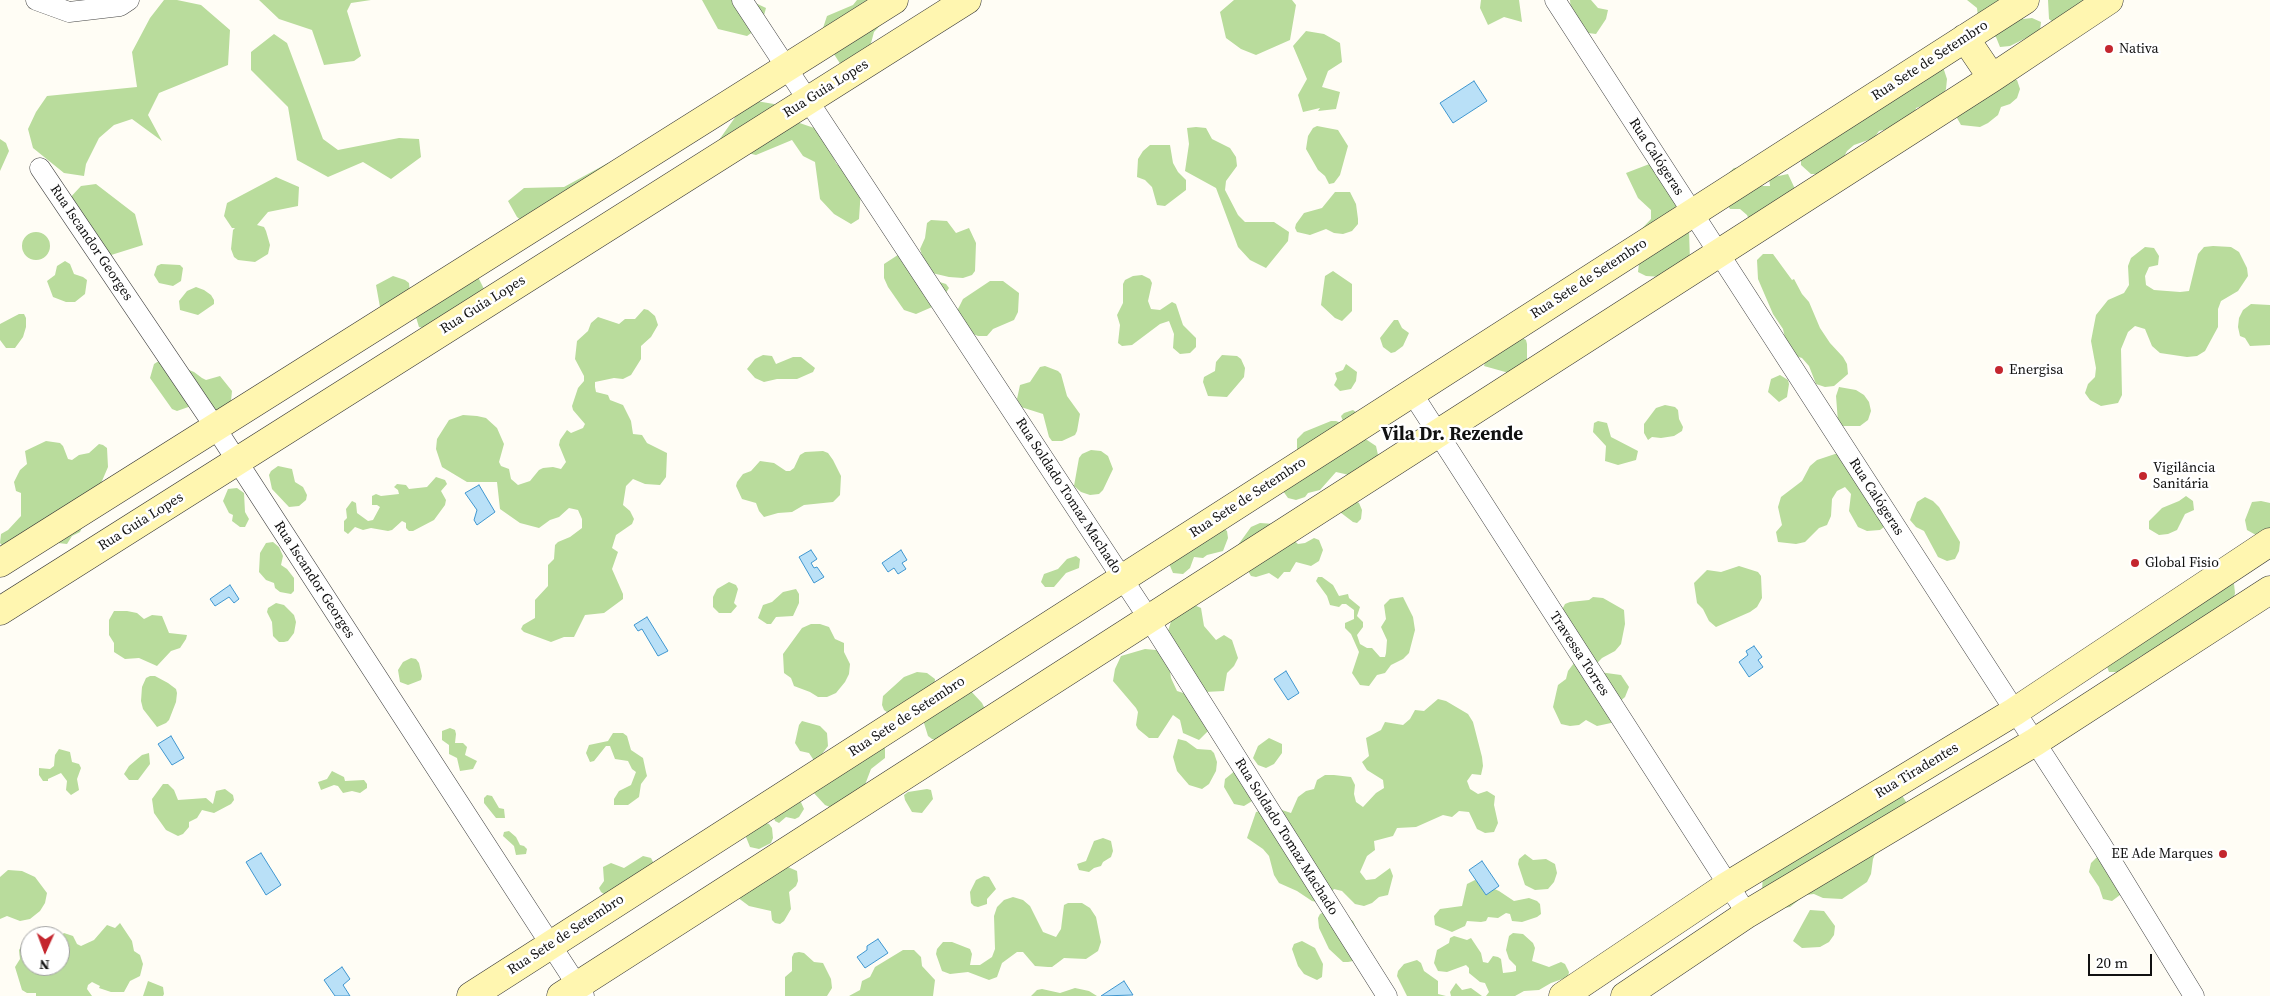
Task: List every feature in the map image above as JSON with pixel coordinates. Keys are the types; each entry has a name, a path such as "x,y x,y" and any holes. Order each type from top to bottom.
{"main road":[{"path":"0,563 894,0"},
{"name":"Rua Guia Lopes","path":"0,611 967,0"},
{"name":"Rua Sete de Setembro","path":"471,996 2025,0"},
{"path":"574,993 1149,618 1992,78 2108,0"},
{"path":"1965,38 1992,78"},
{"name":"Rua Tiradentes","path":"1563,996 1727,886 2014,712 2269,545"},
{"path":"1625,996 1747,914 2035,742 2270,590"}],"street":[{"path":"36,0 69,12 120,6 129,0"},
{"name":"Rua Soldado Tomaz Machado","path":"742,0 1149,618 1387,996"},
{"name":"Rua Calógeras","path":"1555,0 2101,844 2194,996"},
{"name":"Rua Iscandor Georges","path":"40,168 215,427 550,945 574,993"},
{"name":"Travessa Torres","path":"1412,393 1727,886 1747,914"}],"green space":[{"path":"164,0 177,0 201,5 230,30 228,65 159,93 148,115 162,141 132,119 114,125 99,138 86,164 84,176 64,173 33,148 28,129 36,112 47,96 137,87 132,52 150,18"},
{"path":"259,0 371,0 351,3 347,11 361,56 354,61 324,65 312,30 279,19"},
{"path":"702,0 749,0 766,8 761,26 747,36 718,29"},
{"path":"857,0 904,0 874,32 867,58 841,65 821,34 827,16 853,5"},
{"path":"1234,0 1292,0 1296,5 1290,40 1256,55 1241,49 1226,38 1220,12"},
{"path":"1481,0 1519,0 1522,22 1504,17 1488,25 1480,8"},
{"path":"1570,0 1591,0 1598,8 1608,10 1606,19 1596,34 1588,33 1571,12"},
{"path":"1967,0 2016,0 2022,10 2023,19 2032,18 2041,22 2040,31 2010,46 2000,47 1996,37 1985,34 1979,26 1977,8"},
{"path":"2048,0 2120,0 2059,27 2049,19"},
{"path":"1306,31 1324,34 1340,43 1342,62 1328,71 1322,87 1340,92 1336,109 1318,111 1320,108 1303,112 1298,95 1307,79 1293,46"},
{"path":"274,34 287,43 323,139 338,150 399,138 419,139 421,157 391,179 363,162 328,177 297,160 288,107 251,70 251,52"},
{"path":"1939,63 1947,79 1946,89 1942,96 1934,102 1916,108 1914,117 1896,123 1888,129 1879,131 1874,138 1854,145 1847,151 1838,168 1820,174 1811,174 1801,165 1801,155 1835,133 1844,133 1852,118"},
{"path":"2000,79 2017,80 2020,89 2017,98 2010,104 2001,107 1998,115 1980,127 1961,125 1957,118 1958,109"},
{"path":"756,101 774,104 785,118 820,130 836,163 861,189 859,219 851,224 834,214 820,199 815,162 803,156 792,140 756,155 725,148 719,140 741,109"},
{"path":"1317,126 1338,130 1348,146 1340,175 1334,183 1329,184 1325,176 1318,170 1306,149 1308,136 1313,128"},
{"path":"1187,128 1206,128 1212,139 1230,148 1236,157 1237,166 1226,181 1225,190 1238,215 1245,222 1274,222 1289,232 1288,241 1266,268 1250,260 1238,247 1216,188 1185,171 1189,144"},
{"path":"0,139 6,143 9,151 0,171"},
{"path":"1150,145 1170,145 1173,163 1186,180 1186,190 1165,206 1157,205 1152,187 1145,180 1137,177 1138,159"},
{"path":"608,163 618,172 529,227 517,217 508,201 524,188 564,187"},
{"path":"1652,163 1660,166 1689,231 1690,261 1663,277 1646,276 1638,272 1639,263 1632,239 1651,219 1651,210 1638,198 1626,173"},
{"path":"1743,167 1760,186 1770,186 1769,178 1788,174 1796,191 1787,193 1750,222 1747,215 1740,209 1730,209 1725,201 1720,181 1734,168"},
{"path":"276,177 299,187 298,206 268,212 257,225 264,227 266,231 270,245 268,254 255,262 238,260 234,257 231,249 233,230 235,228 232,228 224,216 227,203"},
{"path":"96,184 135,214 143,245 108,256 67,201 81,186"},
{"path":"1335,192 1350,192 1356,204 1358,219 1358,224 1352,231 1343,234 1334,233 1326,229 1310,235 1297,232 1296,224 1304,213 1322,208"},
{"path":"931,220 947,221 956,233 969,228 976,243 975,271 972,275 963,278 949,277 932,273 926,267 920,249 925,238 927,223"},
{"path":"36,232 46,236 50,246 46,256 36,260 26,256 22,246 26,236"},
{"path":"2145,247 2154,248 2159,256 2158,265 2149,267 2145,276 2146,285 2154,290 2189,291 2198,254 2204,247 2231,247 2239,252 2247,268 2248,276 2238,291 2221,301 2218,309 2218,327 2205,351 2197,356 2187,357 2160,353 2152,346 2145,329 2135,326 2128,332 2121,349 2122,395 2118,403 2101,406 2090,400 2085,393 2088,384 2095,377 2096,368 2091,341 2096,315 2108,300 2124,293 2129,285 2128,266 2131,258"},
{"path":"904,251 933,280 946,284 949,288 939,304 916,314 904,310 884,278 884,264"},
{"path":"1763,254 1773,254 1792,280 1794,279 1809,302 1820,328 1847,364 1848,374 1834,386 1825,387 1816,384 1809,366 1802,358 1792,355 1787,347 1783,329 1773,314 1758,279 1757,260"},
{"path":"65,261 70,264 74,274 87,280 85,294 75,302 66,302 53,297 47,281 55,275 57,266"},
{"path":"161,264 180,265 183,268 181,281 173,286 159,283 154,275 157,266"},
{"path":"1333,271 1352,284 1352,311 1342,321 1335,318 1321,305 1325,276"},
{"path":"1142,275 1150,279 1152,283 1148,301 1151,309 1160,310 1172,302 1176,304 1183,325 1196,338 1196,347 1190,353 1180,354 1173,348 1174,334 1169,321 1160,324 1132,345 1122,346 1118,343 1120,325 1117,315 1123,303 1123,284 1125,280 1133,276"},
{"path":"393,276 409,283 410,293 478,277 487,295 424,328 419,327 415,314 380,307 376,285"},
{"path":"990,281 1003,281 1019,293 1018,312 1014,320 993,329 987,336 978,336 966,331 957,311 963,299"},
{"path":"196,287 211,295 214,300 214,304 198,315 180,310 179,301 187,291"},
{"path":"2251,304 2270,305 2270,345 2250,346 2245,338 2240,336 2239,318 2243,310"},
{"path":"644,309 655,316 658,325 651,337 641,346 641,359 631,375 623,379 614,378 595,382 595,387 596,392 608,395 610,400 623,405 631,421 633,434 642,435 647,443 667,453 666,477 660,485 645,484 633,479 626,486 623,505 630,511 634,519 632,524 616,535 612,548 618,552 612,569 623,594 623,599 604,613 585,615 574,637 564,637 551,642 524,632 521,629 523,625 535,618 535,600 548,586 548,565 554,559 555,545 582,528 582,519 578,510 569,508 559,517 550,520 539,528 520,523 500,509 497,482 467,482 442,467 436,449 437,439 449,420 463,415 486,418 497,428 504,444 499,462 501,466 509,469 511,479 518,485 530,481 543,468 553,467 561,469 566,462 559,445 560,440 567,430 571,433 583,428 585,424 573,410 572,406 578,388 584,381 584,376 575,359 577,341 588,331 591,323 598,317 619,324 625,319 635,319"},
{"path":"19,314 24,314 26,318 23,337 15,348 6,348 0,340 0,324"},
{"path":"1394,320 1398,320 1402,328 1409,333 1403,346 1391,353 1383,347 1380,338"},
{"path":"1519,336 1526,340 1527,361 1509,373 1484,366 1486,359"},
{"path":"763,355 772,356 776,364 793,357 801,357 815,368 813,372 797,379 777,379 764,382 755,378 747,369 755,359"},
{"path":"1222,355 1237,356 1241,359 1245,368 1244,377 1227,397 1208,396 1203,382 1204,377 1215,371 1216,362"},
{"path":"162,359 194,372 206,380 220,376 232,391 231,401 220,410 206,412 194,405 177,411 172,409 150,378 154,364"},
{"path":"1346,364 1357,372 1356,381 1351,389 1340,391 1334,385 1337,379 1335,373 1343,370"},
{"path":"1045,366 1061,374 1067,396 1080,414 1075,435 1062,441 1052,441 1049,437 1043,414 1021,407 1017,399 1020,385 1030,382 1040,367"},
{"path":"1780,375 1788,380 1789,384 1787,397 1779,402 1768,392 1771,379"},
{"path":"1839,387 1856,390 1864,395 1869,402 1871,411 1868,420 1860,426 1842,426 1838,422 1836,396"},
{"path":"1665,405 1675,407 1678,410 1679,419 1683,427 1682,431 1674,436 1652,437 1648,440 1644,433 1644,424 1656,408"},
{"path":"1353,410 1357,413 1364,438 1376,446 1378,455 1376,459 1358,477 1336,472 1320,490 1308,493 1305,497 1296,500 1288,498 1283,491 1297,453 1297,439 1304,432 1331,421 1344,424 1341,416"},
{"path":"1598,421 1607,423 1611,437 1638,451 1636,460 1618,465 1605,461 1606,446 1593,432 1594,423"},
{"path":"46,441 60,443 68,459 72,460 79,455 89,453 99,444 103,445 107,448 108,467 80,532 72,536 67,544 58,543 33,558 6,550 0,543 1,534 8,530 21,516 21,493 16,491 14,482 20,470 27,464 25,451"},
{"path":"1091,450 1101,451 1108,456 1113,469 1103,490 1099,494 1090,495 1081,492 1074,486 1079,458 1082,454"},
{"path":"823,451 828,453 841,476 840,495 833,502 804,505 792,512 764,517 756,503 742,499 736,486 737,482 743,474 751,471 760,461 774,463 786,471 790,471 794,468 800,455 805,452"},
{"path":"1835,454 1845,454 1862,459 1868,465 1871,474 1883,488 1890,515 1888,524 1880,530 1867,531 1858,527 1849,511 1851,494 1845,487 1837,491 1832,499 1831,516 1827,525 1819,528 1805,542 1796,544 1778,542 1776,532 1782,525 1778,507 1781,497 1802,481 1810,466 1817,460"},
{"path":"278,466 292,469 295,482 303,487 307,495 306,500 299,506 289,507 272,489 269,475"},
{"path":"436,477 445,480 447,484 441,491 446,500 445,505 434,520 413,531 409,531 406,528 406,523 402,521 392,530 388,531 371,528 363,530 355,527 348,534 344,531 344,521 347,518 346,509 352,501 356,503 357,513 368,521 373,520 380,507 372,505 372,496 376,494 381,496 399,494 398,490 394,487 397,484 406,485 409,489 427,487"},
{"path":"237,488 244,493 245,512 249,519 245,527 240,527 232,521 233,515 229,513 223,501 228,489"},
{"path":"2186,496 2193,501 2194,510 2185,514 2177,530 2159,535 2149,529 2149,521 2162,508"},
{"path":"1925,497 1939,507 1960,542 1959,551 1955,559 1947,561 1938,557 1924,531 1916,527 1910,520 1917,502"},
{"path":"1352,499 1359,503 1362,510 1361,519 1357,523 1336,509"},
{"path":"2252,502 2270,503 2270,535 2256,535 2247,530 2245,520"},
{"path":"1260,523 1275,524 1298,544 1305,543 1314,538 1319,540 1323,550 1319,561 1311,566 1296,562 1290,572 1284,572 1278,579 1269,573 1256,577 1251,576 1238,554 1238,545 1251,527"},
{"path":"1223,528 1227,531 1228,538 1223,551 1207,555 1203,558 1194,557 1190,568 1183,574 1173,573 1168,561"},
{"path":"273,542 279,547 283,556 281,565 294,578 294,591 291,594 280,592 275,588 274,583 266,580 259,572 260,553 266,543"},
{"path":"1076,556 1080,559 1079,568 1066,573 1054,587 1045,587 1041,582 1044,574 1058,569 1067,559"},
{"path":"1739,566 1758,572 1761,576 1762,598 1757,607 1750,612 1716,627 1709,621 1703,609 1697,603 1694,583 1707,570 1721,572"},
{"path":"1318,577 1322,577 1333,585 1339,596 1348,594 1349,598 1360,607 1357,616 1363,622 1363,627 1357,635 1360,644 1367,648 1372,648 1380,657 1385,657 1387,640 1381,627 1386,619 1384,605 1390,599 1403,597 1413,617 1415,630 1409,653 1403,659 1391,665 1385,673 1377,675 1369,686 1360,685 1352,673 1359,652 1351,634 1345,628 1345,623 1354,619 1354,610 1346,604 1342,604 1339,607 1330,605 1327,596 1316,581"},
{"path":"729,582 736,585 738,589 734,603 737,606 731,613 719,613 713,607 713,597 717,589"},
{"path":"2225,582 2234,584 2235,593 2231,611 2141,656 2118,672 2109,672 2106,664"},
{"path":"796,589 799,594 799,603 793,616 776,617 771,624 767,624 758,618 763,605 772,602 783,592"},
{"path":"1593,597 1603,598 1624,610 1625,624 1621,644 1615,651 1602,658 1596,664 1599,672 1621,675 1629,687 1625,697 1618,703 1615,720 1611,723 1597,726 1586,720 1579,725 1570,726 1561,724 1553,707 1558,685 1566,679 1568,671 1574,663 1561,612 1565,604 1589,600"},
{"path":"276,603 284,605 294,615 296,622 294,633 288,641 279,642 273,636 272,622 267,612 268,608"},
{"path":"1192,604 1201,608 1204,626 1216,640 1224,635 1232,640 1238,658 1234,666 1227,673 1224,691 1205,692 1187,669 1182,651 1168,639 1168,631 1174,612"},
{"path":"114,611 137,613 144,619 152,615 162,616 169,633 187,635 186,639 180,648 171,651 157,666 139,658 125,659 114,652 114,643 109,635 109,620"},
{"path":"811,624 829,627 835,639 844,643 844,652 850,664 849,674 845,682 836,693 827,697 818,697 794,686 791,678 784,673 783,654 802,628"},
{"path":"1145,649 1156,650 1168,658 1171,678 1177,691 1196,697 1209,730 1199,740 1183,733 1180,720 1173,715 1158,738 1149,738 1138,729 1136,725 1138,712 1136,708 1113,681 1115,669 1121,656"},
{"path":"411,658 416,659 419,663 422,676 421,680 408,685 400,682 398,670 403,662"},
{"path":"917,672 927,673 935,679 934,693 969,689 982,703 986,711 936,740 932,739 928,736 924,723 920,720 891,715 884,710 882,705 883,696 904,677"},
{"path":"155,676 168,683 176,689 177,693 176,702 169,720 157,727 143,709 141,701 142,687 146,678"},
{"path":"1438,699 1446,701 1468,714 1473,722 1483,766 1481,775 1472,774 1467,781 1470,789 1478,794 1487,791 1495,796 1494,805 1498,823 1494,832 1485,833 1477,829 1469,812 1459,811 1452,817 1443,815 1416,827 1397,828 1393,836 1374,841 1375,850 1367,856 1360,872 1366,880 1375,879 1390,868 1393,876 1388,895 1379,897 1372,903 1364,906 1355,904 1342,891 1334,889 1321,903 1312,901 1297,891 1279,883 1274,875 1269,856 1263,849 1247,838 1256,812 1273,807 1291,813 1298,797 1306,791 1314,789 1317,780 1325,775 1351,777 1355,785 1354,794 1356,802 1363,807 1376,793 1384,788 1383,780 1367,770 1362,762 1369,756 1366,738 1381,730 1385,722 1403,725 1410,719 1415,710 1424,711"},
{"path":"802,721 820,726 827,733 828,746 822,754 823,758 881,747 885,748 885,758 871,769 863,790 840,811 825,805 812,791 817,765 809,753 800,751 795,743 799,725"},
{"path":"450,728 455,730 455,743 463,743 467,747 465,755 477,761 473,769 460,771 457,758 449,754 449,745 442,740 442,731"},
{"path":"613,733 623,733 627,736 631,750 643,758 647,776 641,784 639,797 628,805 614,805 614,799 619,791 631,785 636,772 628,761 615,759 610,746 606,746 594,761 590,762 586,753 589,745 608,741"},
{"path":"1269,738 1282,744 1282,753 1274,764 1266,768 1258,765 1253,758 1258,746"},
{"path":"1178,739 1186,741 1197,749 1211,750 1214,753 1217,762 1216,771 1209,784 1202,789 1189,785 1177,771 1173,757"},
{"path":"59,749 70,752 72,762 79,764 81,768 77,779 79,790 71,795 66,790 67,781 61,773 48,779 48,781 43,781 39,775 39,768 50,769 54,766 55,755"},
{"path":"149,753 150,764 138,780 129,780 124,774 129,766 142,755"},
{"path":"1236,770 1257,798 1244,806 1234,804 1224,787 1225,779"},
{"path":"332,771 344,777 345,781 364,780 367,788 360,793 352,791 343,793 338,786 334,785 321,790 318,782 327,779"},
{"path":"163,784 168,784 174,790 178,800 206,798 213,804 216,791 225,789 233,795 234,800 231,804 214,813 202,810 197,818 189,822 189,827 183,834 178,836 166,830 154,813 152,799"},
{"path":"931,790 933,799 922,813 912,812 904,795 908,792"},
{"path":"1895,793 1903,797 1908,805 1880,842 1867,882 1842,899 1823,898 1814,894 1805,895 1790,907 1771,910 1762,891 1763,873"},
{"path":"487,795 492,796 499,808 504,809 505,818 496,818 484,803 484,798"},
{"path":"800,800 804,809 799,817 795,819 786,817 779,823 775,821 774,818"},
{"path":"761,821 769,824 772,828 773,838 771,843 759,849 750,847 746,837 747,833"},
{"path":"509,831 516,837 520,845 527,849 526,854 516,855 514,846 503,836 504,832"},
{"path":"1103,838 1111,841 1113,851 1111,857 1103,862 1101,866 1089,872 1079,870 1077,864 1086,861 1094,841"},
{"path":"2113,848 2120,853 2127,869 2120,886 2120,895 2112,901 2103,899 2099,887 2089,872 2091,863 2105,849"},
{"path":"1525,854 1533,860 1546,859 1555,864 1557,873 1554,882 1548,889 1535,890 1525,885 1518,864 1519,859"},
{"path":"643,856 651,858 655,866 611,899 601,892 599,888 604,881 603,867 611,863 624,868"},
{"path":"788,867 797,871 798,881 796,886 789,892 791,909 780,924 772,920 771,911 749,906 737,897"},
{"path":"8,870 22,871 35,877 47,893 45,903 40,911 30,919 20,921 7,916 0,919 0,877"},
{"path":"984,876 989,877 996,889 987,899 987,904 978,907 974,906 971,903 970,892 976,880"},
{"path":"1475,880 1499,891 1514,901 1529,898 1537,901 1540,904 1541,914 1522,922 1512,921 1510,914 1506,913 1498,918 1488,917 1486,921 1467,921 1465,926 1452,932 1435,925 1434,916 1440,909 1462,906 1467,884"},
{"path":"1013,897 1023,900 1030,906 1043,932 1056,937 1061,929 1064,905 1068,903 1082,903 1090,908 1096,917 1101,942 1098,951 1086,959 1064,958 1052,967 1035,966 1023,952 1017,952 1002,963 997,977 989,980 968,972 950,974 942,971 936,954 937,949 943,942 952,942 970,949 972,954 970,965 980,965 992,957 995,949 994,916 997,907 1004,900"},
{"path":"1810,910 1824,911 1835,926 1834,935 1829,942 1820,947 1802,948 1793,941"},
{"path":"1337,911 1353,921 1357,930 1353,961 1343,962 1329,949 1319,928 1318,918 1320,914"},
{"path":"120,923 132,941 134,951 140,955 143,964 140,976 130,981 124,992 111,992 99,988 100,986 92,982 88,985 87,989 92,996 36,996 36,993 27,993 22,990 15,967 20,959 20,976 70,976 70,935 81,946 94,940 107,925 115,928"},
{"path":"1513,933 1523,934 1533,943 1535,948 1532,961 1549,967 1561,962 1565,964 1569,972 1568,977 1539,990 1524,991 1515,996 1486,996 1489,992 1485,983 1480,982 1469,973 1469,968 1466,965 1447,972 1438,971 1434,963 1437,950 1449,943 1450,938 1454,936 1467,940 1471,938 1481,953 1483,962 1488,963 1493,956 1501,959 1503,973 1516,971 1516,966 1509,959 1506,950 1509,936"},
{"path":"1302,941 1315,948 1323,964 1322,977 1317,980 1304,974 1298,966 1292,949 1294,944"},
{"path":"903,950 914,950 921,957 922,966 935,980 933,996 849,996 860,990 862,981 870,977 875,967"},
{"path":"794,953 804,953 814,962 823,963 831,979 832,988 827,996 785,996 785,977 792,971 792,957"},
{"path":"1417,960 1421,963 1424,971 1438,981 1438,994 1446,996 1407,996 1397,976 1398,971 1404,964"},
{"path":"148,981 163,987 163,996 143,996"},
{"path":"1456,983 1462,990 1471,988 1482,996 1451,996 1450,992"},
{"path":"1075,988 1089,991 1097,996 1031,996 1037,990 1042,989 1060,993"}],"water":[{"path":"1474,81 1487,101 1453,123 1440,103"},
{"path":"479,485 495,512 477,525 474,520 477,510 465,493"},
{"path":"811,550 817,559 811,563 814,568 817,567 824,577 814,583 799,557"},
{"path":"901,550 907,560 902,563 906,569 898,574 894,568 888,572 882,563"},
{"path":"230,585 239,599 234,603 229,597 215,606 210,599"},
{"path":"647,617 668,651 658,656 642,629 638,631 634,625"},
{"path":"1754,646 1762,657 1758,660 1763,667 1749,677 1739,662 1748,655 1746,651"},
{"path":"1286,671 1299,693 1288,700 1274,679"},
{"path":"171,736 184,758 172,765 158,744"},
{"path":"261,853 281,885 266,895 246,862"},
{"path":"1482,861 1499,886 1486,895 1469,870"},
{"path":"878,939 888,953 865,968 857,957 867,950 867,946"},
{"path":"342,967 350,979 343,985 350,996 335,996 324,980"},
{"path":"1124,981 1133,995 1101,996"}],"place":[{"name":"Nativa","path":"2109,49"},
{"name":"Energisa","path":"1999,370"},
{"name":"Vigilância Sanitária","path":"2143,476"},
{"name":"Global Fisio","path":"2135,563"},
{"name":"EE Ade Marques","path":"2223,854"}],"district":[{"name":"Vila Dr. Rezende","path":"1452,435"}]}
